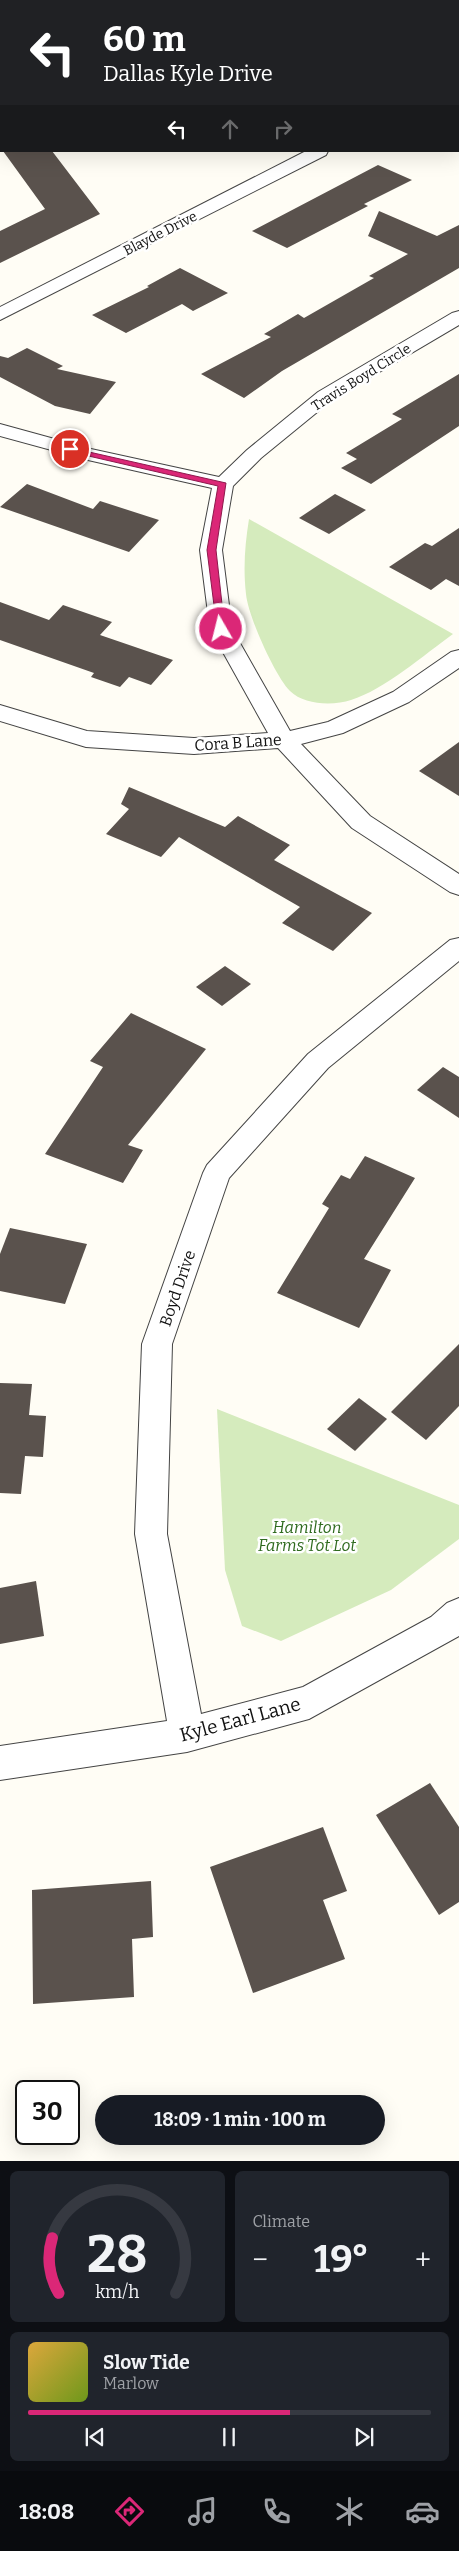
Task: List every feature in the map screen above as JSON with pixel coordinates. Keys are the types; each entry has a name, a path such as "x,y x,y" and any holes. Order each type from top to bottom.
{"street":[{"name":"Blayde Drive","path":"0,314 318,152"},
{"name":"Travis Boyd Circle","path":"223,484 254,454 325,396 459,317"},
{"path":"0,430 88,454 223,484 211,550 221,629 284,740 361,822 459,886"},
{"name":"Cora B Lane","path":"0,713 86,739 194,746 284,740 335,728 401,697 459,658"},
{"name":"Boyd Drive","path":"187,1735 151,1534 157,1344 217,1173 318,1061 459,947"},
{"name":"Kyle Earl Lane","path":"0,1763 187,1735 309,1702 443,1628 459,1614"}],"green space":[{"path":"249,519 453,634 390,680 364,695 336,703 311,702 296,696 284,683 270,660 248,604 245,565"},
{"name":"Hamilton Farms Tot Lot","path":"217,1409 459,1505 459,1539 391,1590 281,1641 242,1626 225,1570"}],"building":[{"path":"4,152 53,152 100,214 0,263 0,231 45,209"},
{"path":"378,165 412,180 364,204 368,206 287,248 252,231"},
{"path":"379,211 437,236 459,225 459,268 282,371 244,398 201,374 271,337 264,334 298,314 304,318 374,278 369,276 408,254 368,236"},
{"path":"180,268 228,293 193,311 182,304 126,333 92,315 149,287 147,286"},
{"path":"27,348 63,366 57,369 116,382 90,414 55,406 0,377 0,356 8,358"},
{"path":"459,374 459,426 371,484 341,468 357,459 346,453 402,419 392,414"},
{"path":"27,484 93,509 100,501 159,520 129,552 0,507"},
{"path":"335,494 366,510 329,534 299,518"},
{"path":"459,528 459,586 446,579 431,590 389,567 425,543 432,546"},
{"path":"0,602 49,620 63,605 112,622 100,635 173,660 151,685 129,677 120,687 91,677 94,673 0,640"},
{"path":"459,742 459,796 419,771"},
{"path":"129,787 225,827 238,816 290,845 274,860 372,913 333,951 282,923 300,907 179,837 161,857 106,834 129,809 121,804"},
{"path":"225,966 251,984 222,1006 196,987"},
{"path":"131,1013 206,1049 128,1145 143,1150 123,1183 45,1154 103,1067 90,1061"},
{"path":"443,1067 459,1077 459,1118 417,1090"},
{"path":"365,1156 415,1178 364,1259 391,1270 359,1328 277,1293 329,1208 322,1204 341,1175 350,1179"},
{"path":"10,1228 87,1244 65,1304 0,1291 0,1254"},
{"path":"459,1344 459,1406 426,1440 391,1412"},
{"path":"0,1383 32,1384 29,1415 46,1416 43,1457 25,1456 21,1494 0,1493"},
{"path":"359,1398 387,1419 355,1451 327,1429"},
{"path":"36,1581 44,1636 0,1644 0,1588"},
{"path":"430,1783 459,1827 459,1902 439,1915 376,1815"},
{"path":"323,1827 347,1891 323,1900 345,1959 253,1993 210,1867"},
{"path":"151,1881 153,1937 132,1939 134,1997 33,2004 32,1890"}],"route":[{"path":"70,449 223,484 211,550 221,629"}]}
